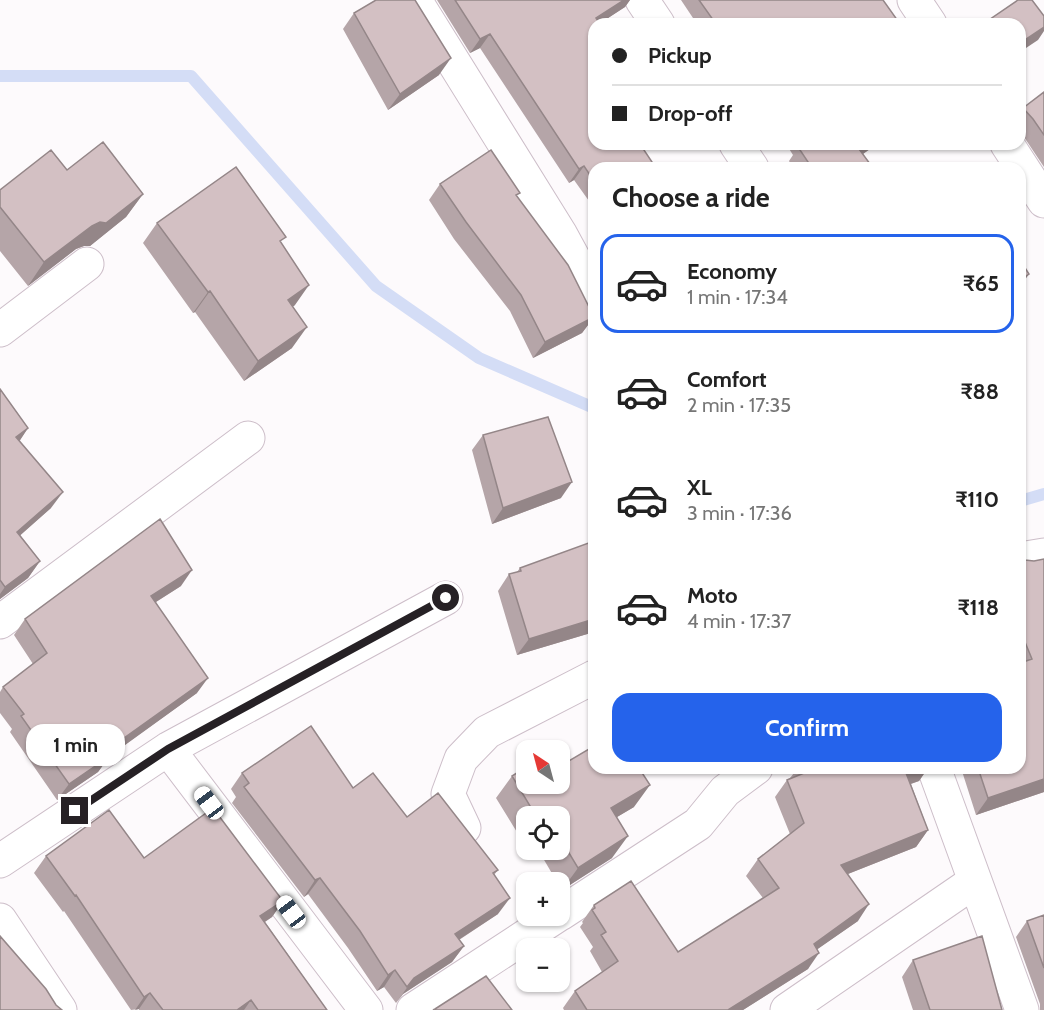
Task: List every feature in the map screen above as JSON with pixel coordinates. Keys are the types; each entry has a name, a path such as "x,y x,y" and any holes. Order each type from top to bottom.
{"street":[{"path":"415,0 556,226 588,285"},
{"path":"642,0 654,18"},
{"path":"914,0 926,18"},
{"path":"1026,173 1044,201"},
{"path":"0,330 87,264"},
{"path":"0,622 248,438"},
{"path":"1026,558 1044,555"},
{"path":"0,861 168,749 446,598"},
{"path":"464,828 448,794 461,759 487,732 588,680"},
{"path":"168,749 366,1010"},
{"path":"570,908 698,824 718,779 735,774"},
{"path":"936,774 1022,1010"},
{"path":"787,1010 975,881"},
{"path":"0,920 60,1010"},
{"path":"413,1010 542,926"}],"building":[{"path":"376,0 415,0 451,58 400,94 354,13"},
{"path":"455,0 624,0 596,18 588,18 588,150 644,150 652,162 588,162 588,172 584,166 579,169 490,34 480,39"},
{"path":"699,0 883,0 896,18 712,18"},
{"path":"1018,0 1032,0 1044,16 1044,27 1026,39 1026,18 992,18"},
{"path":"1044,92 1044,135 1026,111 1026,106"},
{"path":"103,142 143,194 106,223 100,222 92,226 44,262 0,207 0,190 51,150 67,170"},
{"path":"491,150 520,193 516,195 568,265 588,305 588,320 545,342 521,295 440,184"},
{"path":"800,150 860,150 869,162 808,162"},
{"path":"236,167 286,237 280,241 309,285 288,300 307,327 258,361 210,291 208,292 157,223"},
{"path":"0,389 28,428 16,437 63,492 17,532 40,561 5,587 0,580"},
{"path":"548,417 572,482 503,508 483,435"},
{"path":"160,519 192,570 151,596 208,678 106,751 110,756 69,784 21,716 24,714 3,687 47,653 25,619"},
{"path":"588,543 588,621 529,639 509,574 521,571 520,568"},
{"path":"1044,559 1044,779 988,798 980,774 1026,774 1026,661 1032,659 1026,644 1026,560"},
{"path":"311,726 353,788 373,773 407,817 438,793 498,870 493,873 510,898 455,934 464,946 414,978 407,987 395,970 388,975 360,931 320,878 315,880 244,787 249,783 242,773"},
{"path":"588,750 588,774 643,774 650,785 611,808 628,836 578,868 570,855 570,806 530,806 523,794 570,794 570,760"},
{"path":"802,774 906,774 928,830 841,865 869,904 814,944 819,953 728,1010 587,1010 575,991 618,961 601,935 606,932 592,910 595,908 594,905 631,881 678,952 779,888 758,859 804,823 787,780"},
{"path":"213,808 283,901 260,916 327,1010 258,1010 251,1000 237,1010 163,1010 150,993 144,997 76,895 46,856 109,810 144,858"},
{"path":"1044,915 1044,968 1027,921"},
{"path":"0,936 46,989 56,1005 62,1010 0,1010"},
{"path":"982,936 1002,1010 930,1010 913,960"},
{"path":"486,976 512,1010 433,1010 435,1009"}],"waterway":[{"path":"0,76 191,76 376,286 479,358 588,405"},
{"path":"1026,499 1044,494"}],"route":[{"path":"75,811 168,749 446,598"}]}
